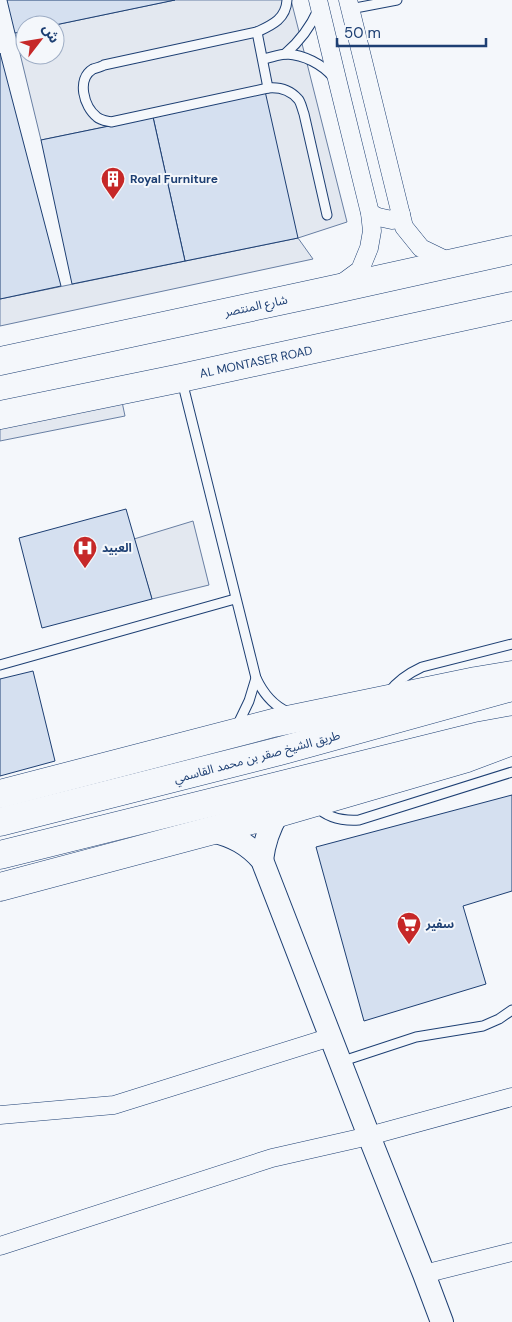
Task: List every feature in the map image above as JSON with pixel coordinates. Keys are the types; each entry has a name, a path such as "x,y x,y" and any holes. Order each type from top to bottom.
{"main road":[{"name":"شارع المنتصر","path":"0,361 512,250"},
{"name":"AL MONTASER ROAD","path":"0,415 512,306"},
{"path":"0,794 302,717 476,680 512,675"},
{"name":"طريق الشيخ صقر بن محمد القاسمي","path":"0,822 280,752 512,687"},
{"path":"0,855 479,736 512,730"},
{"path":"0,888 278,813 467,758 512,741"}],"street":[{"path":"319,2 370,212 372,231 370,248 360,270 331,290"},
{"path":"349,5 404,226 421,248 452,264"},
{"path":"370,212 378,218 392,220 401,214"},
{"path":"262,860 267,836 278,813"},
{"path":"212,831 224,834 245,844 262,860 442,1322"},
{"path":"0,1114 114,1105 330,1037"},
{"path":"0,1246 272,1158 369,1136 512,1097"},
{"path":"424,1274 512,1252"}],"lane":[{"path":"287,0 282,16 272,25 257,32 104,65 91,70 84,80 83,92 87,106 98,118 112,122 268,88 285,90 298,99 304,114 326,215"},
{"path":"349,5 397,0"},
{"path":"285,54 297,44 306,32 314,19 319,2"},
{"path":"257,32 268,88"},
{"path":"263,59 285,54 301,57 316,62 328,71 338,83"},
{"path":"181,378 256,678 273,704 287,712 302,717"},
{"path":"0,665 235,599"},
{"path":"384,700 391,689 410,672 422,667 512,644"},
{"path":"232,734 249,701 256,678"},
{"path":"312,803 328,816 343,820 359,820 512,772"},
{"path":"340,1062 416,1037 483,1026 499,1019 512,1010"}],"shaded area":[{"path":"175,0 291,0 347,222 298,238 153,117 41,140 23,65 65,65 65,23"},
{"path":"298,238 313,259 0,326 0,299"},
{"path":"121,397 125,416 0,441 0,422"},
{"path":"193,521 209,585 152,599 134,539"}],"building":[{"path":"7,0 175,0 65,23 65,15 15,15 15,33"},
{"path":"0,53 61,286 0,299"},
{"path":"265,91 298,238 185,261 153,117"},
{"name":"Royal Furniture","path":"153,117 185,261 72,284 41,140"},
{"name":"العبيد","path":"126,509 152,599 42,628 19,538"},
{"path":"33,671 55,761 0,776 0,679"},
{"name":"سفير","path":"512,795 512,891 463,906 486,984 364,1021 316,847"}],"place":[{"name":"Royal Furniture","path":"113,200"},
{"name":"العبيد","path":"85,569"},
{"name":"سفير","path":"409,945"}]}
